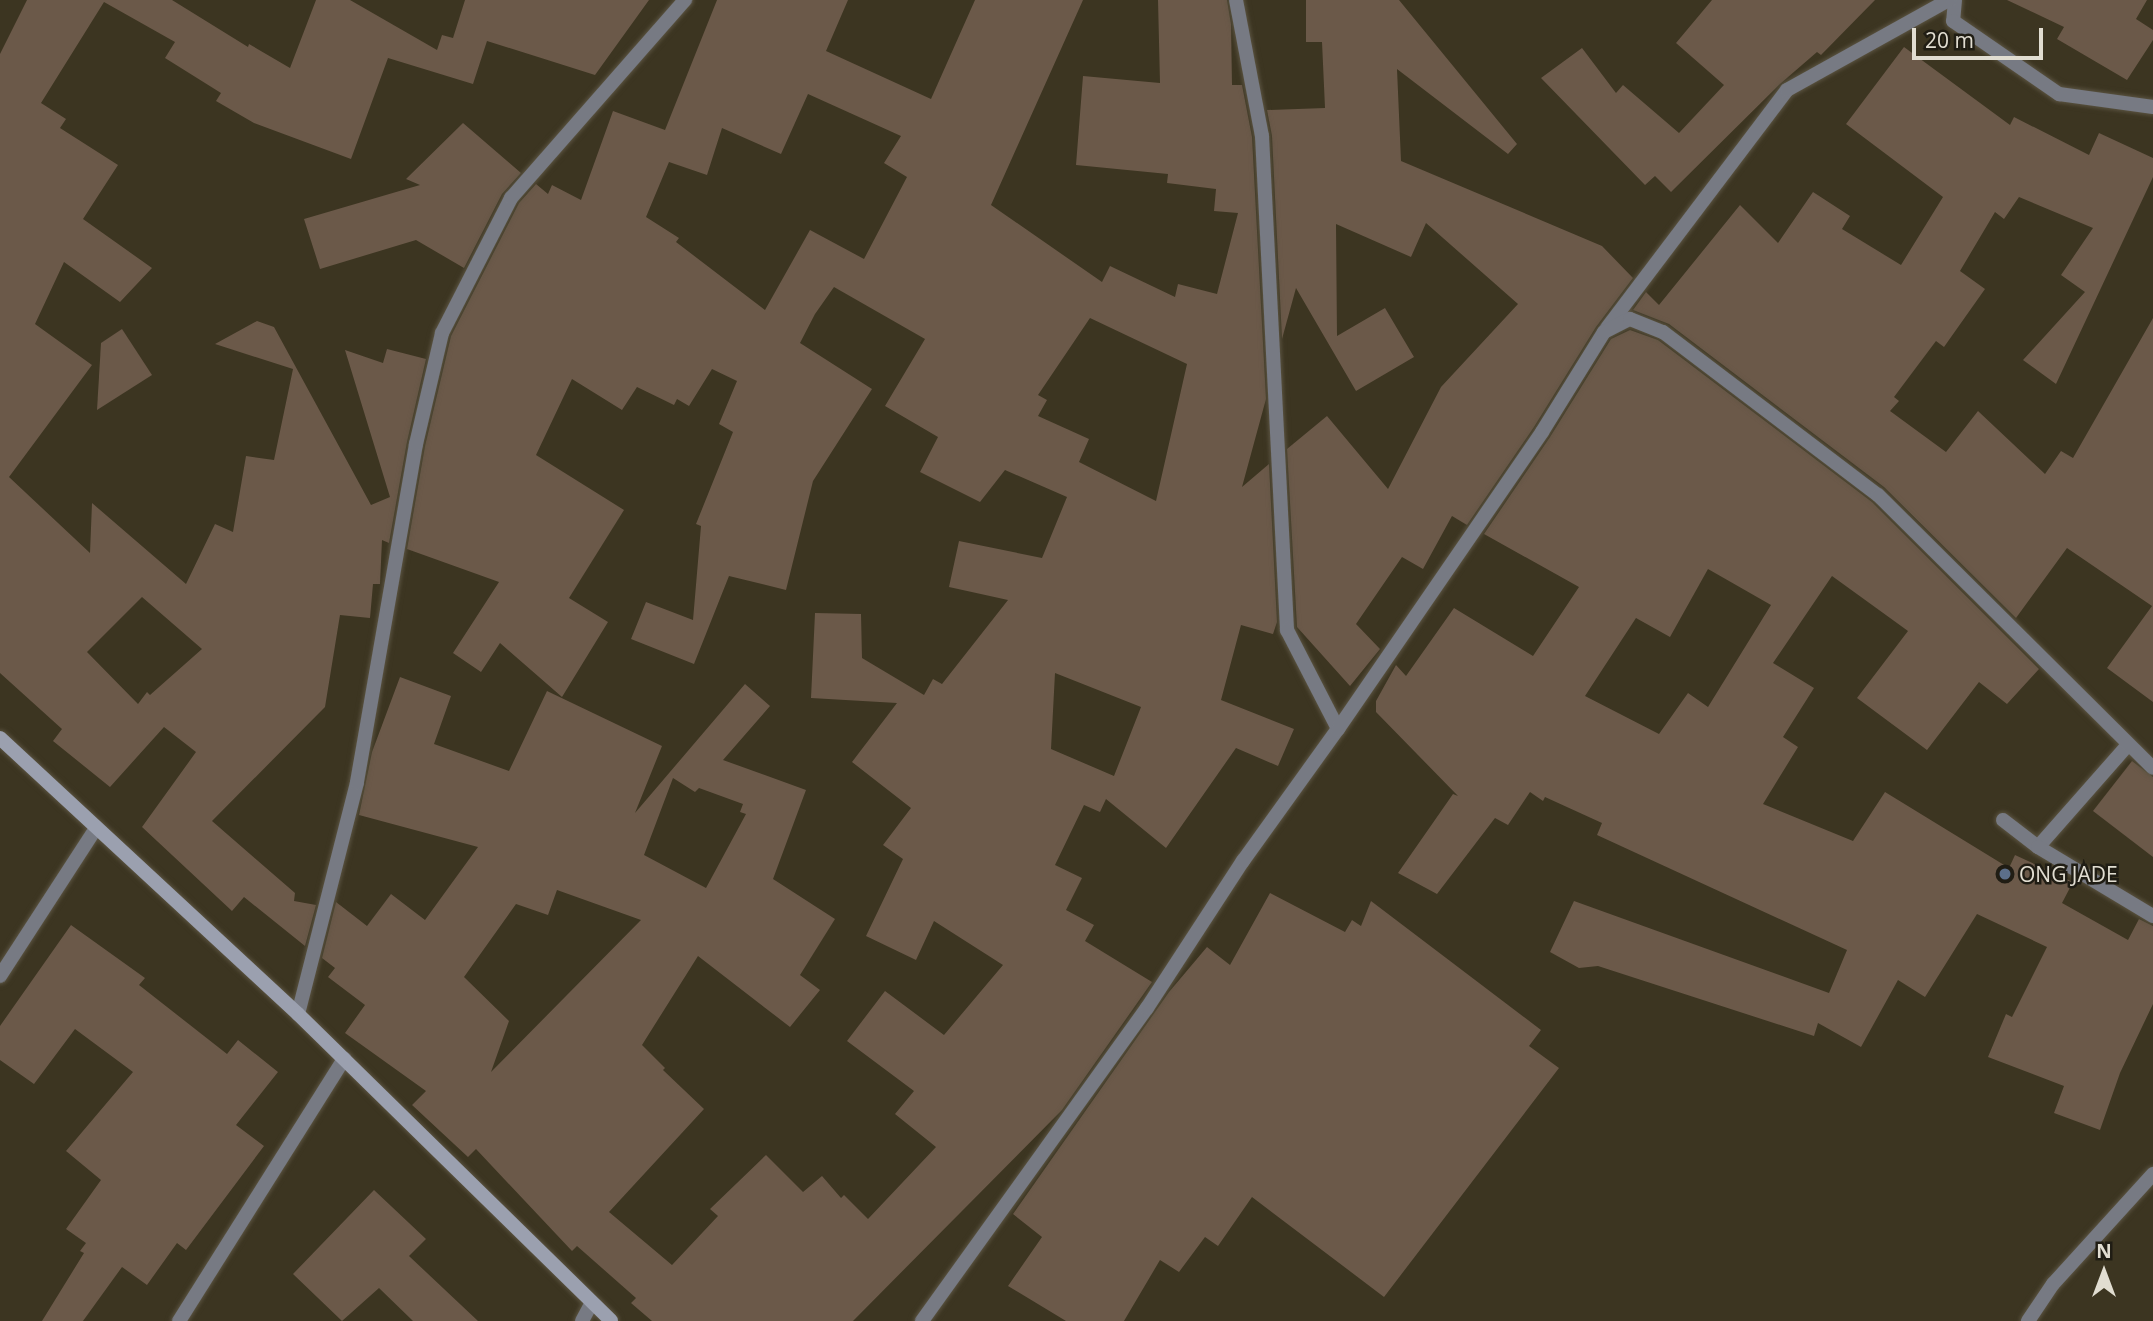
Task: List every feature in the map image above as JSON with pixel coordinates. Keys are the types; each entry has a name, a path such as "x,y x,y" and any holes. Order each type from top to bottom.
{"main road":[{"path":"0,738 298,1014 611,1321"}],"street":[{"path":"298,1014 356,782 416,444 442,333 511,198 685,0"},
{"path":"1236,0 1262,136 1287,630 1338,729"},
{"path":"922,1321 1147,1008 1243,861 1338,729 1542,432 1604,332 1787,90 1949,0"},
{"path":"1955,0 1953,21 2059,94 2153,107"},
{"path":"1604,332 1630,318 1663,332 1878,495 2153,768"},
{"path":"2038,847 2127,745"},
{"path":"2003,820 2038,847 2153,916"},
{"path":"0,976 96,828"},
{"path":"179,1321 344,1059"},
{"path":"2028,1321 2053,1284 2153,1174"},
{"path":"582,1321 592,1302"}],"building":[{"path":"27,0 172,0 248,47 249,44 290,68 316,0 350,0 437,50 442,35 453,38 465,0 649,0 595,75 487,41 473,84 388,58 351,159 254,123 216,101 221,93 165,58 175,42 104,2 41,103 66,119 60,128 118,165 83,219 152,268 120,302 64,262 35,324 92,365 9,477 90,553 92,503 186,584 215,524 233,532 246,456 274,460 293,369 215,344 257,321 274,327 371,505 390,497 345,350 383,363 387,349 426,359 407,442 389,543 382,540 380,584 373,584 370,618 340,615 325,707 212,821 295,893 294,901 316,905 305,946 244,897 232,911 142,827 196,752 164,727 110,787 53,741 62,729 0,673 0,54","holes":["142,597 202,649 150,695 147,692 138,704 87,652"]},
{"path":"717,0 848,0 826,51 931,99 975,0 1083,0 991,205 1102,282 1110,266 1175,297 1178,284 1217,294 1238,213 1214,211 1216,189 1167,183 1168,174 1076,165 1083,76 1160,83 1158,0 1227,0 1231,24 1232,85 1242,85 1252,137 1266,399 1242,487 1269,464 1277,622 1273,634 1241,625 1221,700 1294,729 1278,766 1236,748 1166,848 1106,799 1100,812 1084,805 1055,865 1082,878 1066,910 1094,925 1085,941 1152,982 1062,1110 853,1321 652,1321 631,1303 636,1298 577,1246 572,1251 476,1149 468,1157 412,1105 426,1091 345,1033 365,1005 328,977 335,968 322,958 336,902 367,926 391,894 425,920 478,847 359,815 372,752 400,677 451,696 434,744 509,771 547,691 662,746 635,813 745,684 770,706 723,760 806,790 773,879 835,919 800,975 820,990 790,1027 698,956 642,1045 665,1068 663,1070 704,1109 609,1212 672,1265 718,1216 710,1209 766,1155 803,1192 822,1176 841,1198 844,1195 868,1219 936,1147 895,1114 914,1091 847,1041 885,991 944,1035 1003,965 934,921 916,960 866,936 903,859 883,845 911,808 852,762 897,703 811,698 815,613 861,614 862,658 924,695 933,679 942,684 1008,600 949,587 959,541 1042,558 1067,497 1005,470 980,502 920,472 938,437 885,406 925,339 834,287 815,314 800,343 872,389 813,481 786,590 729,576 694,664 631,639 646,602 693,620 701,526 696,524 733,432 719,424 737,381 712,369 689,406 677,399 674,405 637,387 622,410 572,379 536,455 624,510 569,598 608,622 562,697 500,643 481,672 453,653 499,582 407,549 425,446 451,336 519,203 536,184 548,194 552,185 581,200 613,111 665,130","holes":["808,94 901,136 884,163 907,177 864,259 810,230 765,310 676,242 679,238 646,217 669,162 707,175 722,128 781,154","1090,318 1187,364 1156,501 1079,462 1089,439 1038,416 1047,400 1038,395","1055,673 1141,707 1114,776 1051,749","673,778 695,792 699,788 743,804 740,812 746,814 706,888 644,855","557,890 641,920 491,1072 509,1021 464,977 516,904 548,915"]},
{"path":"1306,0 1399,0 1517,144 1508,154 1397,69 1401,161 1602,246 1633,278 1596,327 1534,427 1467,525 1452,516 1423,569 1402,557 1356,624 1380,649 1350,686 1297,627 1287,449 1327,416 1388,489 1441,387 1518,304 1426,223 1411,257 1336,224 1337,336 1385,308 1414,357 1356,391 1296,288 1282,339 1272,136 1267,110 1325,108 1322,42 1306,42"},
{"path":"1712,0 1875,0 1821,55 1817,52 1780,84 1671,192 1655,176 1645,185 1541,78 1582,48 1616,93 1623,85 1679,133 1724,85 1676,43"},
{"path":"2007,0 2147,0 2136,19 2153,30 2153,40 2127,80 2057,39 2064,27"},
{"path":"1904,47 2010,125 2014,117 2089,155 2099,133 2153,158 2153,177 2056,384 2023,360 2085,292 2061,275 2093,228 2019,197 2004,219 1995,212 1960,271 1985,289 1944,347 1936,341 1894,397 1899,401 1890,411 1946,452 1978,411 2045,474 2061,451 2073,458 2153,318 2153,702 2107,668 2152,606 2067,548 2016,618 1884,487 1669,324 1633,310 1646,292 1659,305 1740,205 1778,243 1813,192 1850,216 1842,229 1901,265 1943,197 1846,124"},
{"path":"463,123 521,173 502,194 464,268 416,240 320,269 304,219 420,185 406,179"},
{"path":"122,329 152,375 97,410 101,343"},
{"path":"1630,330 1658,340 1872,502 2039,669 2007,704 1979,682 1927,750 1857,698 1908,631 1832,576 1773,663 1814,688 1783,737 1798,747 1763,804 1853,841 1885,792 2009,868 2015,855 2073,882 2062,903 2128,940 2139,919 2153,926 2153,1004 2120,1073 2100,1130 2054,1113 2064,1086 1988,1057 2006,1014 2012,1017 2047,947 1977,914 1925,997 1898,980 1861,1047 1818,1023 1814,1036 1598,966 1579,968 1550,952 1574,901 1829,993 1847,950 1597,835 1602,823 1545,797 1543,801 1530,792 1508,825 1495,818 1437,894 1398,873 1453,794 1458,796 1376,712 1376,701 1396,665 1406,676 1454,608 1533,656 1579,587 1484,534 1550,437 1611,339","holes":["1708,569 1771,605 1708,707 1688,693 1659,734 1585,696 1636,618 1670,637"]},
{"path":"2132,761 2153,777 2153,857 2093,811"},
{"path":"1270,893 1345,932 1352,920 1361,926 1371,901 1541,1030 1529,1046 1559,1068 1384,1297 1252,1197 1218,1246 1205,1237 1179,1272 1160,1260 1124,1321 1066,1321 1008,1286 1042,1237 1013,1214 1169,992 1207,947 1230,965"},
{"path":"71,925 145,978 139,985 227,1054 238,1040 278,1072 236,1125 264,1146 186,1250 177,1243 147,1285 122,1267 83,1321 42,1321 84,1253 80,1251 86,1243 66,1229 101,1180 66,1151 133,1072 75,1029 34,1084 0,1060 0,1026"},
{"path":"374,1190 426,1239 409,1256 478,1321 413,1321 379,1288 342,1321 293,1274"}],"place":[{"name":"ONG JADE","path":"2005,874"}]}
